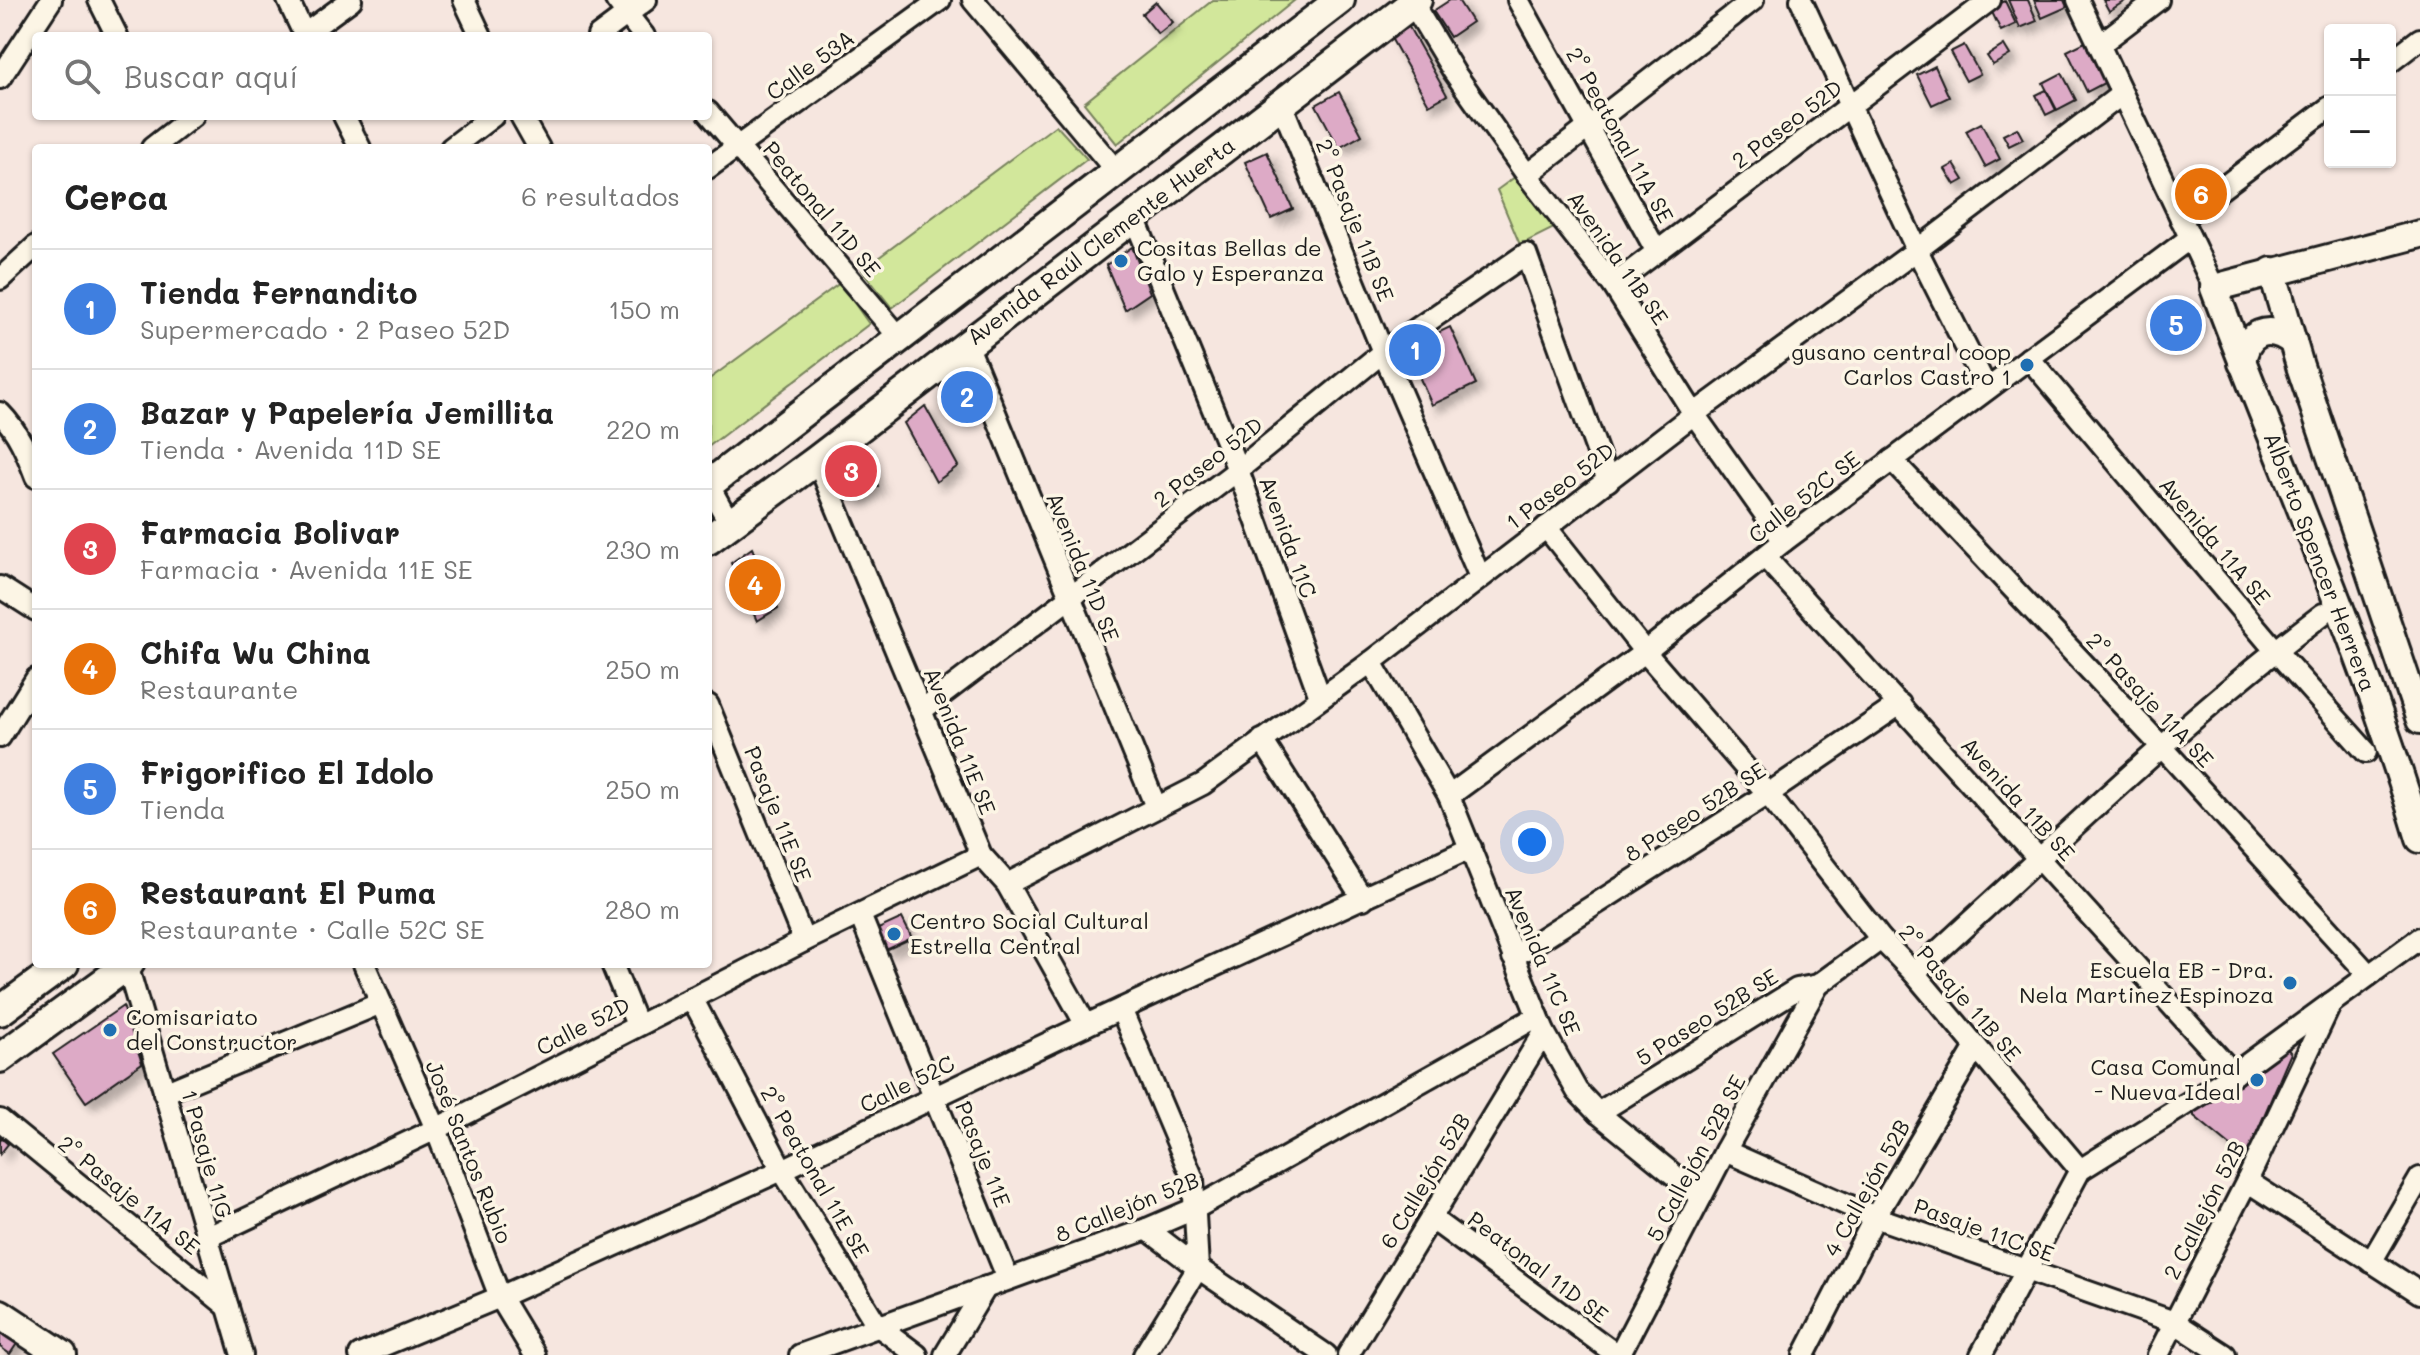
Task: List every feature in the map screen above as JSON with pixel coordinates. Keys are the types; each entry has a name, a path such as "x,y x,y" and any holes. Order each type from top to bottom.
{"main road":[{"name":"Avenida Raúl Clemente Huerta","path":"719,532 1415,2"},
{"name":"Avenida Raúl Clemente Huerta","path":"712,481 1117,172 1330,3"},
{"path":"0,1011 59,968"},
{"path":"0,1058 124,968"},
{"path":"0,1314 62,1355"}],"street":[{"path":"0,78 51,0"},
{"path":"99,0 115,32"},
{"path":"288,0 303,32"},
{"path":"308,32 351,0"},
{"path":"464,0 479,32"},
{"path":"601,32 621,7 646,0"},
{"name":"Calle 53A","path":"712,165 940,0"},
{"path":"973,0 1117,172"},
{"name":"2° Peatonal 11A SE","path":"1518,0 1657,252"},
{"path":"1527,175 1753,0"},
{"path":"1801,0 1848,107 1987,389"},
{"name":"2 Paseo 52D","path":"1613,285 1990,0"},
{"path":"2078,0 2214,288 2420,234"},
{"path":"2099,45 2158,0"},
{"name":"Avenida 11B SE","path":"1415,2 1454,72 1527,175 1613,285 1694,414 1784,541"},
{"path":"621,7 641,32"},
{"path":"2396,57 2420,39"},
{"name":"1 Paseo 52D","path":"1007,884 1203,784 1371,662 1694,414 2122,94"},
{"name":"2° Pasaje 11B SE","path":"1281,103 1480,577"},
{"path":"2181,219 2324,112"},
{"name":"Peatonal 11D SE","path":"712,117 900,338"},
{"path":"158,120 164,144 189,120"},
{"path":"346,120 358,144"},
{"path":"456,144 488,120"},
{"path":"523,120 537,144"},
{"name":"Avenida 11C","path":"1134,217 1238,470 1320,697"},
{"name":"Calle 52C SE","path":"1449,796 1645,652 1784,541 2190,238"},
{"path":"0,279 32,250"},
{"name":"2 Paseo 52D","path":"922,710 1238,470 1383,352 1526,254 1608,481"},
{"name":"Alberto Spencer Herrera","path":"2272,271 2420,720"},
{"name":"Alberto Spencer Herrera","path":"2214,288 2339,604 2404,784 2420,839"},
{"path":"2242,363 2244,349 2253,337 2267,331 2281,333 2293,342"},
{"name":"Avenida 11D SE","path":"967,344 1156,807"},
{"name":"Avenida 11A SE","path":"2029,358 2275,650 2366,752"},
{"path":"3,425 31,447"},
{"name":"Avenida 11E SE","path":"817,460 981,855 1007,884 1086,1025"},
{"name":"2° Pasaje 11A SE","path":"1892,460 2163,748 2369,975"},
{"path":"712,501 719,532"},
{"name":"2° Pasaje 11B SE","path":"1546,527 1645,652 1768,794 1881,939 1914,973 2080,1170"},
{"name":"Avenida 11B SE","path":"1765,557 2234,1074"},
{"path":"0,587 32,607"},
{"path":"1914,973 2163,748 2275,650 2323,614"},
{"name":"Avenida 11C SE","path":"1371,662 1449,796 1541,1024 1577,1091 1598,1113 1701,1197"},
{"path":"0,737 32,685"},
{"name":"8 Paseo 52B SE","path":"1513,957 1768,794 1900,704"},
{"name":"Pasaje 11E SE","path":"712,715 804,941"},
{"path":"1262,740 1363,899"},
{"name":"Calle 52C","path":"360,1355 500,1297 782,1170 1086,1025 1471,848"},
{"name":"Calle 52D","path":"206,1238 436,1129 804,941 981,855"},
{"name":"Pasaje 11E","path":"860,915 1008,1279"},
{"path":"1981,1355 2080,1170 2234,1074 2420,938"},
{"name":"5 Paseo 52B SE","path":"1598,1113 1797,989 1818,985 1881,939"},
{"name":"1 Pasaje 11G","path":"129,968 242,1355"},
{"name":"José Santos Rubio","path":"366,968 436,1129 500,1297 535,1355"},
{"path":"614,968 637,1025"},
{"name":"5 Callejón 52B SE","path":"1618,1355 1725,1151 1818,985"},
{"name":"2° Peatonal 11E SE","path":"692,998 782,1170 877,1325 917,1355"},
{"name":"2 Callejón 52B","path":"2158,1355 2247,1181 2333,999"},
{"path":"164,1093 381,1003"},
{"path":"1121,1009 1193,1179 1196,1208 1198,1268 1144,1355"},
{"name":"8 Callejón 52B","path":"800,1355 1147,1229 1196,1208 1541,1024"},
{"name":"6 Callejón 52B","path":"1348,1355 1431,1218 1541,1024"},
{"name":"4 Callejón 52B","path":"1804,1355 1875,1217 1976,1047"},
{"name":"2° Pasaje 11A SE","path":"0,1120 228,1307"},
{"name":"Pasaje 11C SE","path":"1725,1151 1875,1217 2174,1322 2225,1355"},
{"path":"2371,1262 2420,1178"},
{"path":"2247,1181 2420,1293"},
{"name":"Peatonal 11D SE","path":"1431,1218 1618,1355"},
{"path":"1147,1229 1198,1268 1326,1355"},
{"path":"945,1355 986,1287"}],"green space":[{"path":"1213,0 1295,0 1117,144 1084,103"},
{"path":"1056,125 1087,159 892,308 862,270"},
{"path":"1515,177 1554,228 1520,245 1497,190"},
{"path":"840,283 869,324 712,444 712,377"}],"building":[{"path":"1450,0 1458,0 1472,22 1450,37 1433,11"},
{"path":"2008,0 2028,0 2037,21 2020,28"},
{"path":"2034,0 2064,0 2067,7 2042,18"},
{"path":"2103,0 2125,0 2125,1 2109,11"},
{"path":"2005,1 2016,24 2001,31 1990,8"},
{"path":"1156,2 1173,22 1158,34 1142,14"},
{"path":"1409,27 1447,95 1429,105 1391,38"},
{"path":"2087,41 2106,82 2087,92 2067,51"},
{"path":"1964,45 1980,74 1966,81 1950,52"},
{"path":"2004,45 2010,55 1993,65 1987,56"},
{"path":"1935,66 1949,97 1932,105 1917,75"},
{"path":"2062,73 2076,100 2057,110 2043,83"},
{"path":"2046,90 2056,110 2046,115 2036,95"},
{"path":"1339,92 1362,135 1339,148 1316,105"},
{"path":"1981,123 2000,159 1985,167 1966,131"},
{"path":"2017,128 2023,139 2009,146 2003,135"},
{"path":"1267,152 1293,209 1271,219 1245,162"},
{"path":"1954,164 1964,180 1955,185 1945,169"},
{"path":"1132,247 1150,293 1125,310 1106,265"},
{"path":"2187,305 2198,323 2165,344 2153,326"},
{"path":"1450,327 1476,384 1432,405 1406,348"},
{"path":"971,374 984,404 963,418 949,391"},
{"path":"925,406 958,466 936,482 904,423"},
{"path":"866,454 878,486 856,500 844,470"},
{"path":"752,548 778,608 757,621 731,563"},
{"name":"Centro Social Cultural Estrella Central","path":"902,918 912,938 886,950 876,930"},
{"name":"Comisariato del Constructor","path":"123,1006 142,1063 86,1102 53,1054"},
{"name":"Casa Comunal - Nueva Ideal","path":"2285,1046 2291,1053 2248,1153 2238,1152 2194,1116 2194,1107"},
{"path":"0,1137 8,1144 0,1154"},
{"path":"0,1324 20,1339 10,1354 0,1347"}],"place":[{"name":"Restaurant El Puma","path":"2201,194"},
{"name":"Cositas Bellas de Galo y Esperanza","path":"1121,261"},
{"name":"Frigorifico El Idolo","path":"2176,325"},
{"name":"Tienda Fernandito","path":"1415,350"},
{"name":"gusano central coop Carlos Castro 1","path":"2027,365"},
{"name":"Bazar y Papelería Jemillita","path":"967,397"},
{"name":"Farmacia Bolivar","path":"851,471"},
{"name":"Chifa Wu China","path":"755,585"},
{"name":"Centro Social Cultural Estrella Central","path":"894,934"},
{"name":"Escuela EB - Dra. Nela Martinez Espinoza","path":"2290,983"},
{"name":"Comisariato del Constructor","path":"110,1030"},
{"name":"Casa Comunal - Nueva Ideal","path":"2257,1080"}]}
